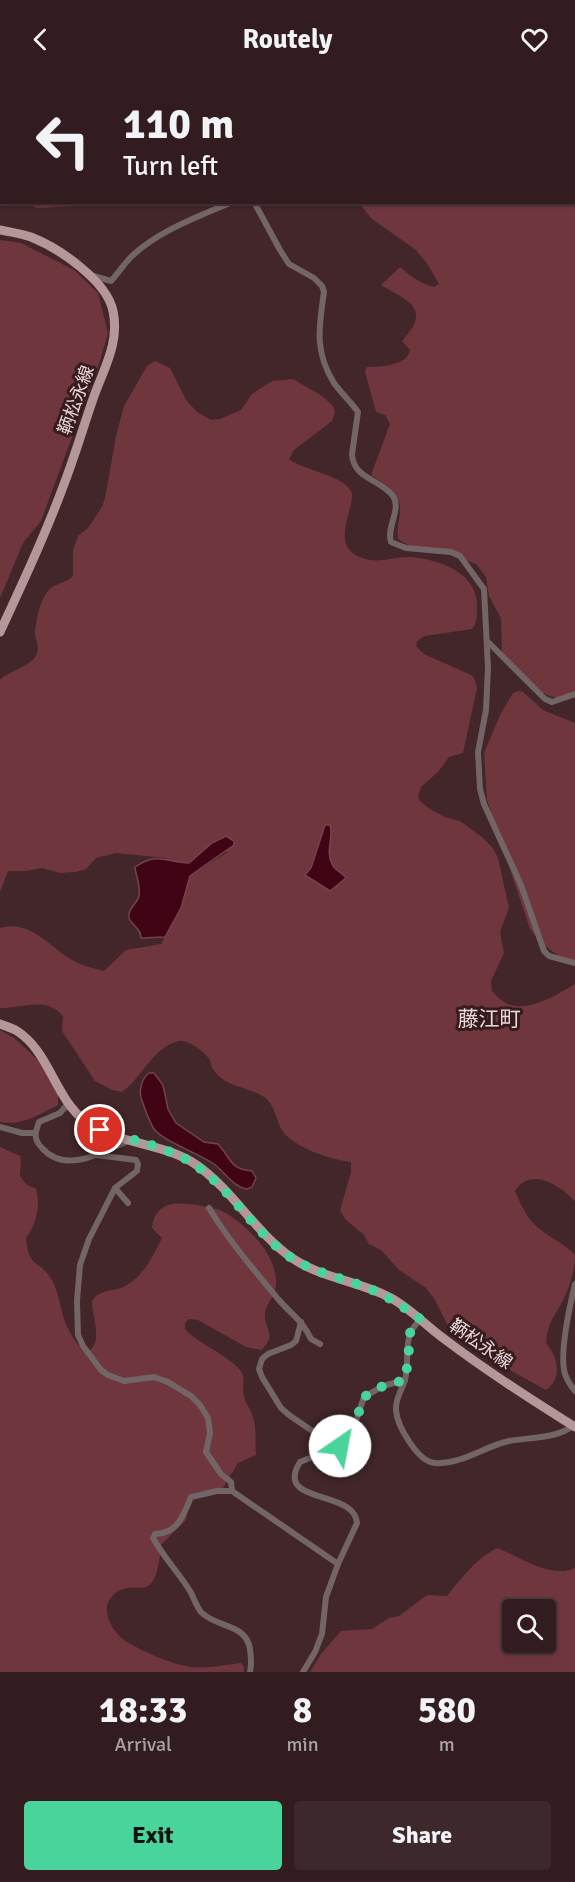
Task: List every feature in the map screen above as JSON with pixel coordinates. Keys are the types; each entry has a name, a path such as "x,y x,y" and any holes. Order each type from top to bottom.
{"main road":[{"name":"鞆松永線","path":"0,230 31,237 58,252 89,274 105,291 113,310 115,332 111,355 93,397 73,460 0,632"},
{"name":"鞆松永線","path":"0,1024 17,1031 33,1047 73,1110 85,1121 100,1130 164,1150 196,1165 221,1186 274,1245 295,1260 390,1298 442,1338 574,1425"}],"street":[{"path":"89,274 111,281 132,256 154,240 186,222 227,204"},
{"path":"255,204 289,264 315,278 322,286 324,292 319,344 323,363 335,384 358,412 352,454 357,469 387,490 397,504 389,536 391,542 406,548 451,552 460,556 484,589 488,642 486,710 478,752 480,789 484,804 521,885 544,951 549,956 575,963"},
{"path":"488,642 545,699 552,702 575,694"},
{"path":"73,1110 66,1106 60,1113 39,1122 34,1133 39,1146 50,1157 63,1162 82,1160 130,1140"},
{"path":"0,1127 22,1133 34,1133"},
{"path":"96,1155 136,1160 138,1164 137,1171 115,1188 89,1239 80,1265 77,1327 80,1341 101,1370 108,1375 124,1381 154,1377 168,1382 191,1396 208,1418 210,1433 206,1452 221,1474 231,1482 232,1491"},
{"path":"115,1188 128,1203"},
{"path":"209,1208 224,1233 281,1302 301,1322 310,1339 320,1344"},
{"path":"575,1284 567,1324 564,1366 565,1375 575,1391"},
{"path":"420,1319 410,1333 405,1380 397,1400 396,1412 402,1431 424,1460 435,1463 474,1455 496,1444 561,1433 574,1425"},
{"path":"301,1322 296,1341 268,1354 262,1359 259,1370 281,1408 320,1437 330,1440 350,1438"},
{"path":"303,1672 322,1634 326,1597 357,1523 357,1516 342,1504 308,1493 296,1481 294,1475 300,1462 340,1446 350,1438 364,1397 383,1386 405,1380"},
{"path":"250,1672 249,1642 239,1630 203,1614 190,1591 162,1554 153,1538 155,1534 162,1534 173,1529 182,1520 191,1497 217,1491 232,1491 338,1564"}],"shaded area":[{"path":"27,204 98,204 96,205 37,208"},
{"path":"360,204 575,204 575,697 551,696 533,687 502,653 501,618 489,596 486,577 476,564 445,553 411,547 398,539 399,500 388,487 371,475 390,424 385,415 376,412 365,372 367,367 379,367 399,362 408,355 410,350 402,341 411,330 416,313 408,301 381,285 400,267 424,284 434,287 439,284 416,250 372,219"},
{"path":"0,240 21,243 74,270 98,293 108,333 99,364 41,521 23,543 0,598"},
{"path":"155,361 170,368 186,400 197,412 211,420 220,419 241,410 252,394 272,381 293,379 322,396 333,406 335,412 332,421 294,450 289,459 333,477 348,487 352,493 345,532 348,548 354,554 369,560 412,557 443,564 462,575 475,592 477,617 472,629 425,636 417,641 416,646 424,654 471,675 477,688 463,753 449,757 438,772 421,787 418,797 430,809 445,817 460,821 482,837 493,848 498,858 509,908 500,932 504,953 491,981 492,991 503,1001 520,1006 540,1002 575,984 575,1201 553,1184 537,1179 529,1180 515,1191 525,1213 534,1224 575,1255 570,1284 547,1334 546,1343 556,1361 557,1374 546,1390 483,1355 448,1326 426,1288 399,1270 381,1250 369,1244 364,1235 345,1219 340,1210 351,1172 351,1162 334,1159 297,1144 281,1129 268,1100 257,1093 224,1080 213,1068 208,1057 196,1047 188,1042 180,1041 163,1048 122,1092 112,1090 95,1081 62,1031 63,1016 57,1010 42,1005 0,1008 0,928 10,926 29,930 76,962 104,971 126,950 161,944 181,908 190,876 228,852 212,843 189,863 174,863 166,858 116,853 96,858 86,869 76,872 60,873 42,868 8,871 0,892 0,680 26,665 37,653 35,631 42,602 52,587 73,576 73,550 78,536 88,528 102,507 105,498 124,406 147,366"},
{"path":"523,692 543,710 575,723 575,964 550,950 530,929 487,800 484,753 500,715 513,693"},
{"path":"325,825 330,825 331,830 330,859 335,868 346,878 330,891 305,875 311,868"},
{"path":"226,836 234,841 234,845 190,876 181,908 165,937 141,938 140,932 129,918 129,912 139,896 135,867 143,862 157,859 189,863 212,843"},
{"path":"0,1030 14,1038 38,1060 58,1090 58,1105 23,1121 0,1122"},
{"path":"149,1073 154,1073 163,1085 168,1109 176,1123 204,1142 218,1144 235,1166 252,1171 256,1178 252,1187 242,1188 214,1164 165,1138 154,1129 140,1095 143,1081"},
{"path":"0,1147 20,1156 20,1176 26,1184 36,1189 37,1215 26,1238 27,1248 32,1260 52,1280 67,1327 85,1353 95,1344 96,1338 92,1301 99,1294 127,1285 143,1270 162,1238 152,1228 154,1219 163,1207 185,1204 224,1212 251,1233 272,1262 276,1287 265,1313 269,1340 261,1350 246,1347 198,1320 189,1319 185,1323 185,1329 190,1334 240,1370 244,1397 255,1424 256,1455 238,1463 220,1493 200,1492 191,1495 186,1505 186,1520 161,1545 154,1580 142,1588 127,1588 119,1591 107,1605 110,1623 118,1634 127,1642 148,1653 172,1662 199,1668 241,1663 244,1672 0,1672"},
{"path":"498,1548 546,1569 566,1571 575,1568 575,1672 310,1672 321,1654 341,1631 372,1629 389,1618 399,1616 427,1595 447,1596 484,1556"}],"district":[{"name":"藤江町","path":"489,1019"}],"route":[{"path":"100,1130 164,1150 196,1165 221,1186 274,1245 295,1260 390,1298 420,1319 410,1333 405,1380 383,1386 364,1397 350,1438 340,1446"}]}
